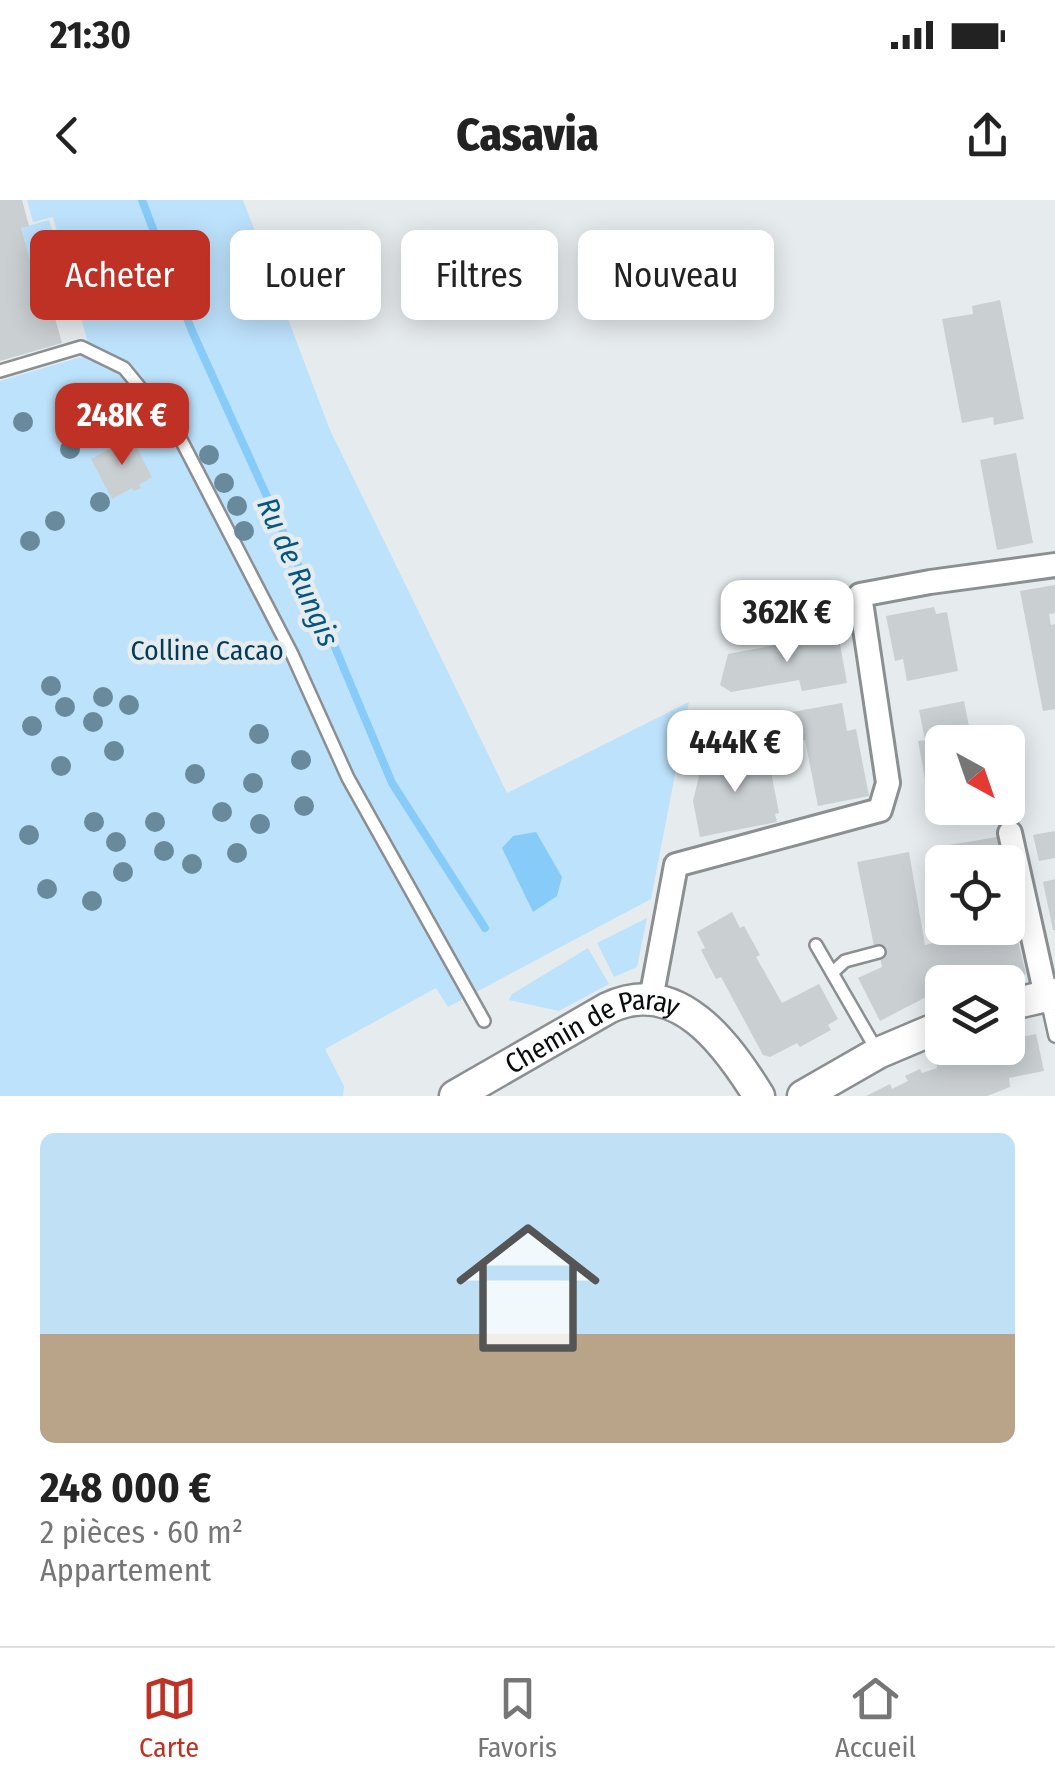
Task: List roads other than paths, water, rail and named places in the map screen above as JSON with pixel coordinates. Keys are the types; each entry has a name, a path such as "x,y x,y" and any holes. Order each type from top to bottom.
{"street":[{"path":"652,999 676,865 880,810 888,783 860,595 1055,566"},
{"path":"1010,832 1051,995 1025,1001"},
{"name":"Chemin de Paray","path":"454,1096 608,1008 626,1000 652,999 675,1004 688,1012 725,1048 760,1096"},
{"path":"803,1096 878,1053 925,1033"}],"lane":[{"path":"0,370 81,348 124,368 178,434 292,654 348,778 484,1021"},
{"path":"816,944 878,1053"},
{"path":"832,973 846,961 879,952"},
{"path":"1051,995 1055,1036"}],"water":[{"path":"536,832 562,877 557,896 533,912 502,848 513,836"}],"waterway":[{"name":"Ru de Rungis","path":"142,200 192,331 392,783 485,928"}],"park label":[{"name":"Colline Cacao","path":"207,650"}]}
